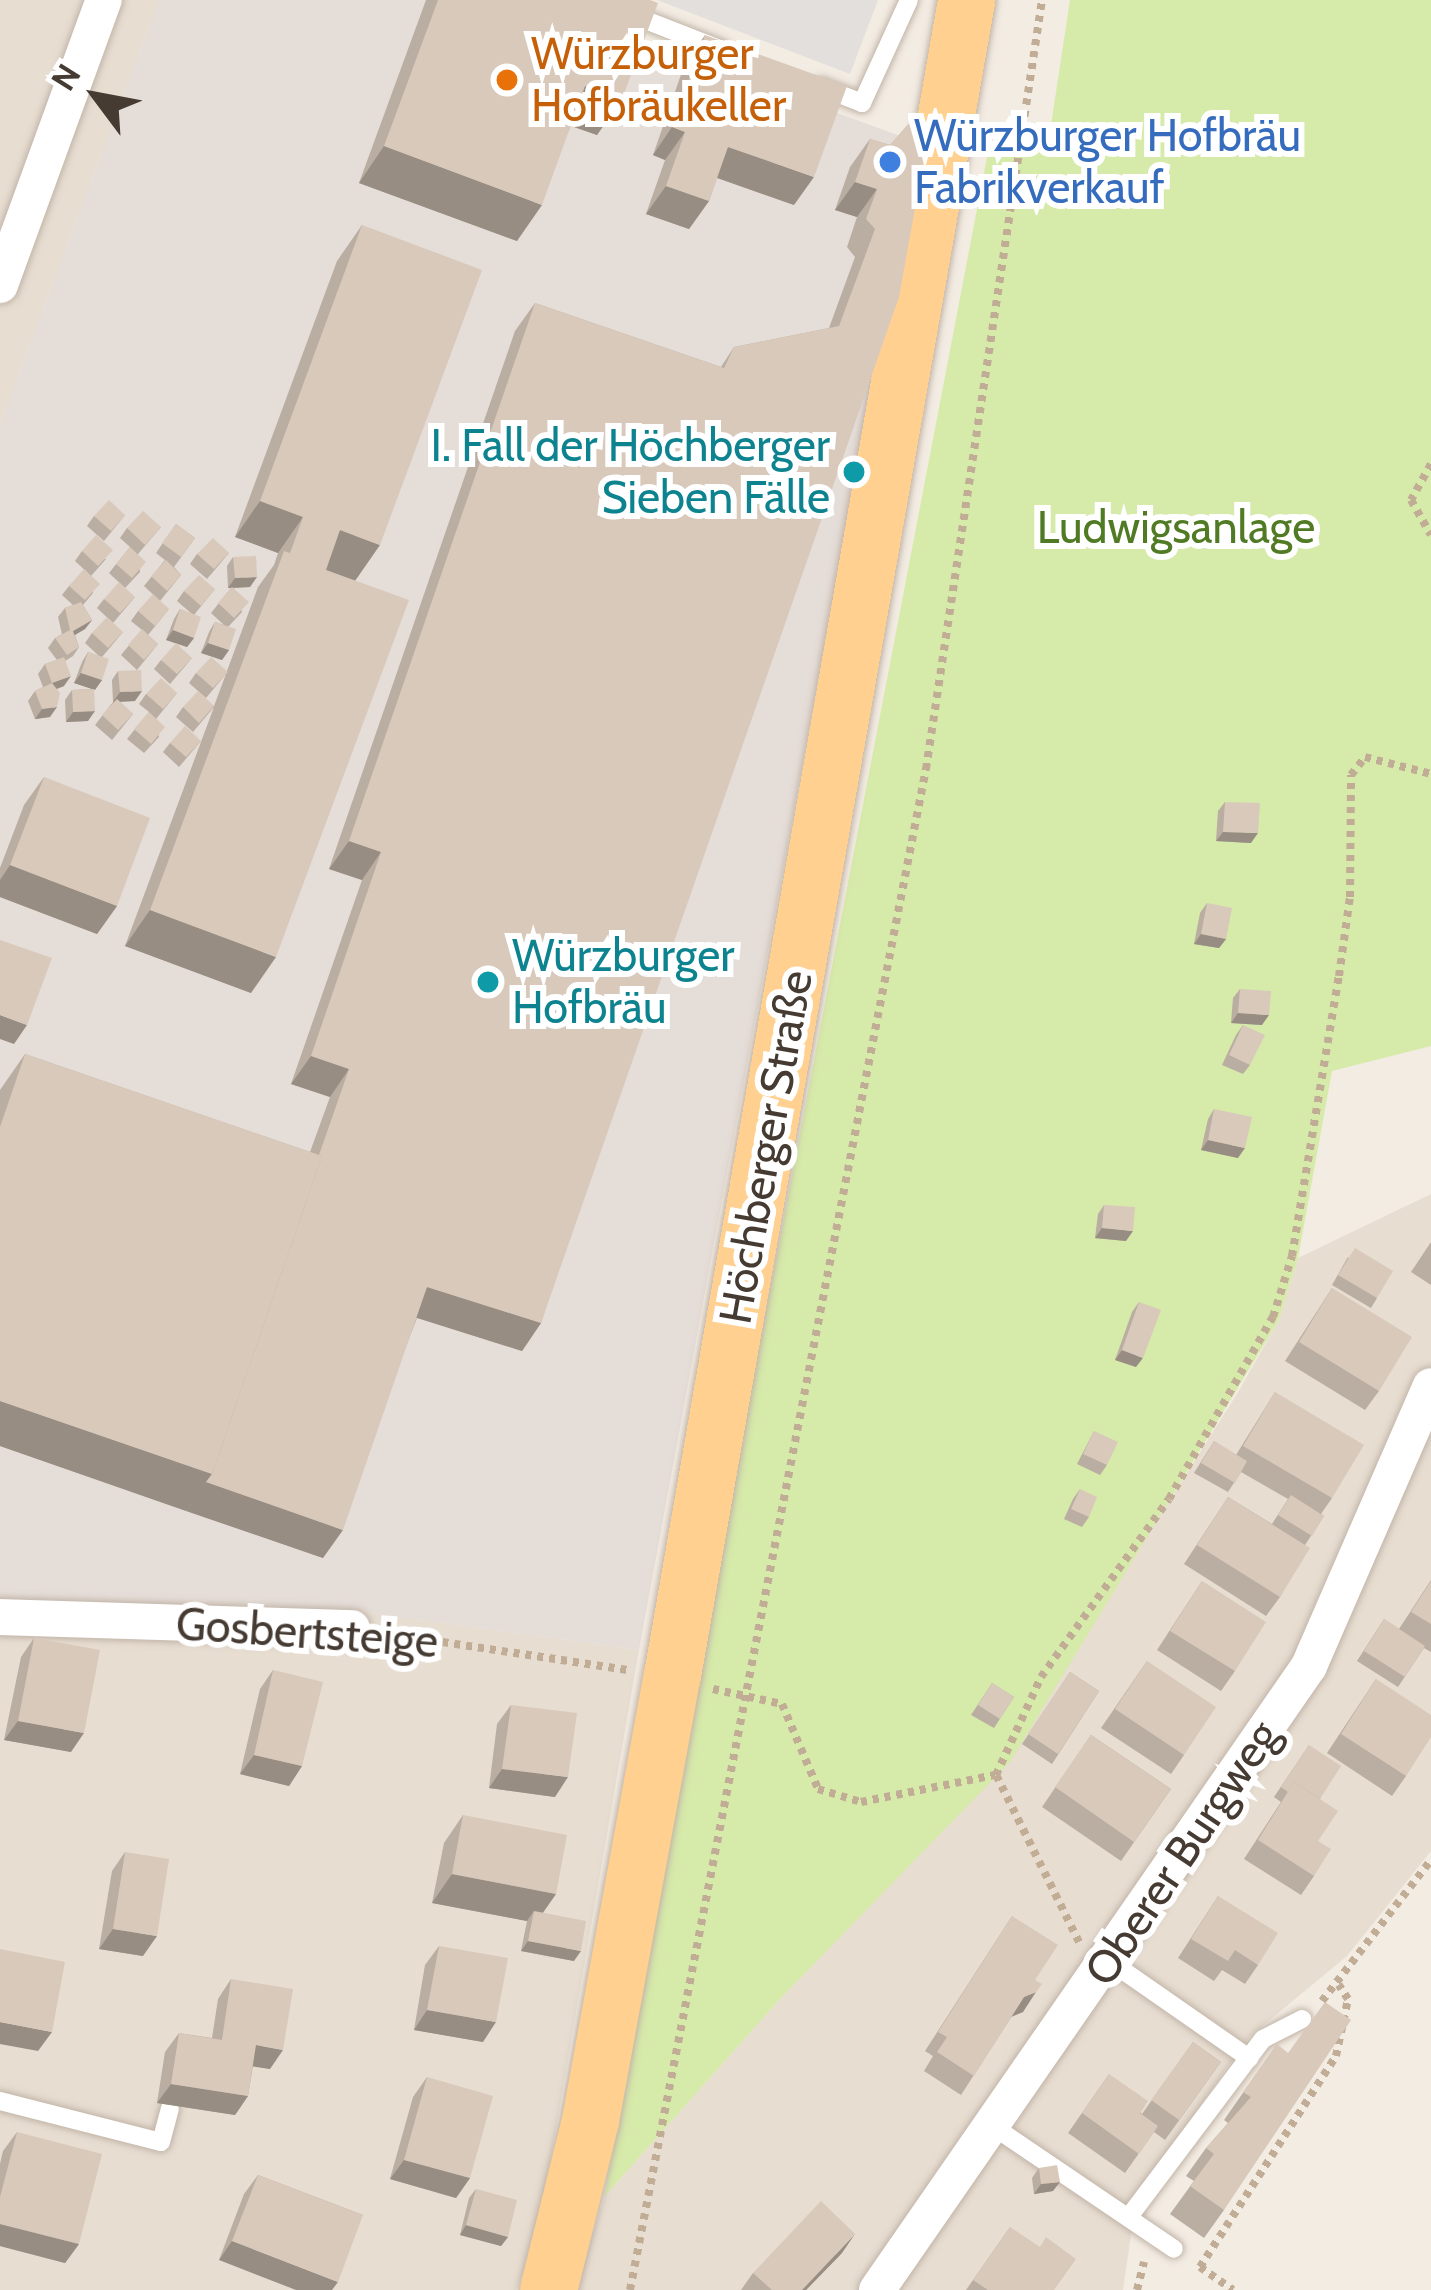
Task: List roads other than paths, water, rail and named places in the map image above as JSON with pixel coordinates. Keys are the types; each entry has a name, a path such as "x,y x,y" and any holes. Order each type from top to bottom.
{"main road":[{"name":"Höchberger Straße","path":"548,2290 590,2120 668,1699 966,0"}],"street":[{"path":"0,285 12,216 104,0"},
{"name":"Oberer Burgweg","path":"877,2290 1309,1666 1431,1386"},
{"name":"Gosbertsteige","path":"0,1617 352,1628"}],"lane":[{"path":"593,0 750,60"},
{"path":"795,77 862,103 909,0"},
{"path":"1105,1966 1249,2058"},
{"path":"1131,2214 1263,2039 1302,2019"},
{"path":"0,2101 161,2142 170,2110"},
{"path":"994,2127 1131,2214 1174,2249"}],"place":[{"name":"Würzburger Hofbräukeller","path":"507,80"},
{"name":"Würzburger Hofbräu Fabrikverkauf","path":"890,162"},
{"name":"I. Fall der Höchberger Sieben Fälle","path":"854,472"},
{"name":"Würzburger Hofbräu","path":"488,982"}],"park label":[{"name":"Ludwigsanlage","path":"1176,528"}]}
